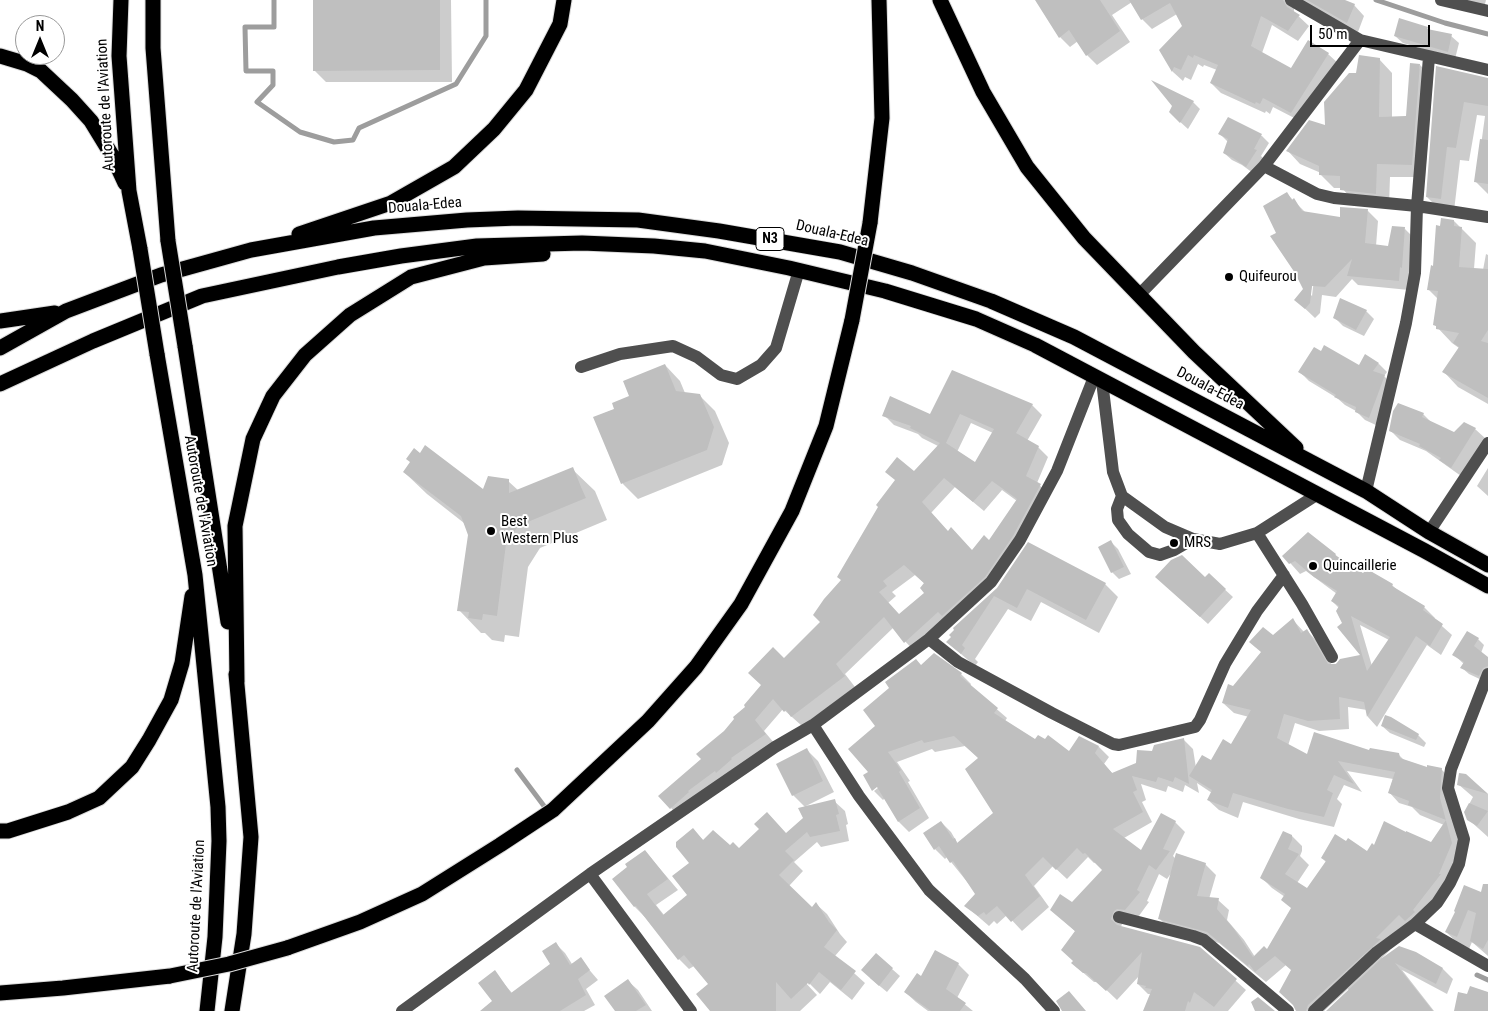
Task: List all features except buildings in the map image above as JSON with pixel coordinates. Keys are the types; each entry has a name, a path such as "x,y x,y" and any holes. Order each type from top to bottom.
{"highway":[{"name":"Autoroute de l'Aviation","path":"121,0 118,56 129,190 195,575 217,797 219,841 215,937 207,1011"},
{"name":"Autoroute de l'Aviation","path":"153,0 153,48 168,241 237,682 251,837 244,934 232,1011"},
{"path":"251,250 391,203 454,167 494,129 526,90 560,24 564,0"},
{"path":"0,993 170,976 229,964 287,948 360,922 422,894 553,810 648,720 696,667 742,604 792,511 826,426 852,320 870,223 882,118 879,0"},
{"path":"940,0 983,92 1027,167 1084,238 1194,352 1310,461"},
{"path":"0,56 27,64 42,71 72,100 91,121 113,157 129,190"},
{"name":"Douala-Edea","path":"0,348 66,311 162,275 251,250 374,228 467,220 518,218 638,220 719,231 827,249 921,276 991,301 1041,322 1083,342 1366,491 1429,532 1488,565"},
{"name":"N3","path":"0,384 93,341 202,296 338,267 401,256 478,246 582,243 654,246 706,251 794,269 885,291 976,319 1035,345 1488,586"},
{"path":"237,682 235,526 253,438 273,396 306,355 350,315 411,277 484,258 558,252 637,253 794,269"},
{"path":"0,321 66,311"},
{"path":"1465,552 1488,555"},
{"path":"0,831 8,831 68,812 98,798 132,767 170,700 182,663 195,575"}],"street":[{"path":"1291,0 1360,40 1488,70"},
{"path":"1441,0 1488,11"},
{"path":"1139,295 1264,166 1360,40"},
{"path":"1366,491 1411,297 1430,57"},
{"path":"1264,166 1317,194 1334,198 1418,206 1488,217"},
{"path":"581,367 620,354 674,346 697,357 721,375 737,379 761,365 776,348 794,269"},
{"path":"1098,379 1114,472 1122,496 1166,527 1194,539 1220,544 1258,533 1318,494"},
{"path":"402,1011 590,874 775,747 813,725 929,639 990,582 1020,540 1057,472 1098,379"},
{"path":"1429,532 1488,443"},
{"path":"1122,496 1117,509 1118,520 1128,534 1149,552 1160,555 1194,539"},
{"path":"1258,533 1332,657"},
{"path":"929,639 958,662 1052,713 1118,745 1195,727 1200,720 1225,664 1257,611 1284,575"},
{"path":"1314,1011 1377,952 1415,924 1437,903 1450,883 1459,864 1464,839 1448,788 1451,769 1488,674"},
{"path":"813,725 858,796 929,890 1026,979 1054,1011"},
{"path":"590,874 692,1011"},
{"path":"1119,917 1204,940 1288,1011"},
{"path":"1415,924 1488,966"}],"waterway":[{"path":"274,0 274,27 245,27 246,71 273,71 273,85 257,102 300,132 334,142 353,140 359,128 456,84 486,36 486,0"},
{"path":"1376,0 1445,23 1488,34"},
{"path":"517,770 544,806"},
{"path":"1477,975 1488,980"}],"place":[{"name":"Quifeurou","path":"1229,277"},
{"name":"Best Western Plus","path":"491,531"},
{"name":"MRS","path":"1174,543"},
{"name":"Quincaillerie","path":"1313,566"}]}
